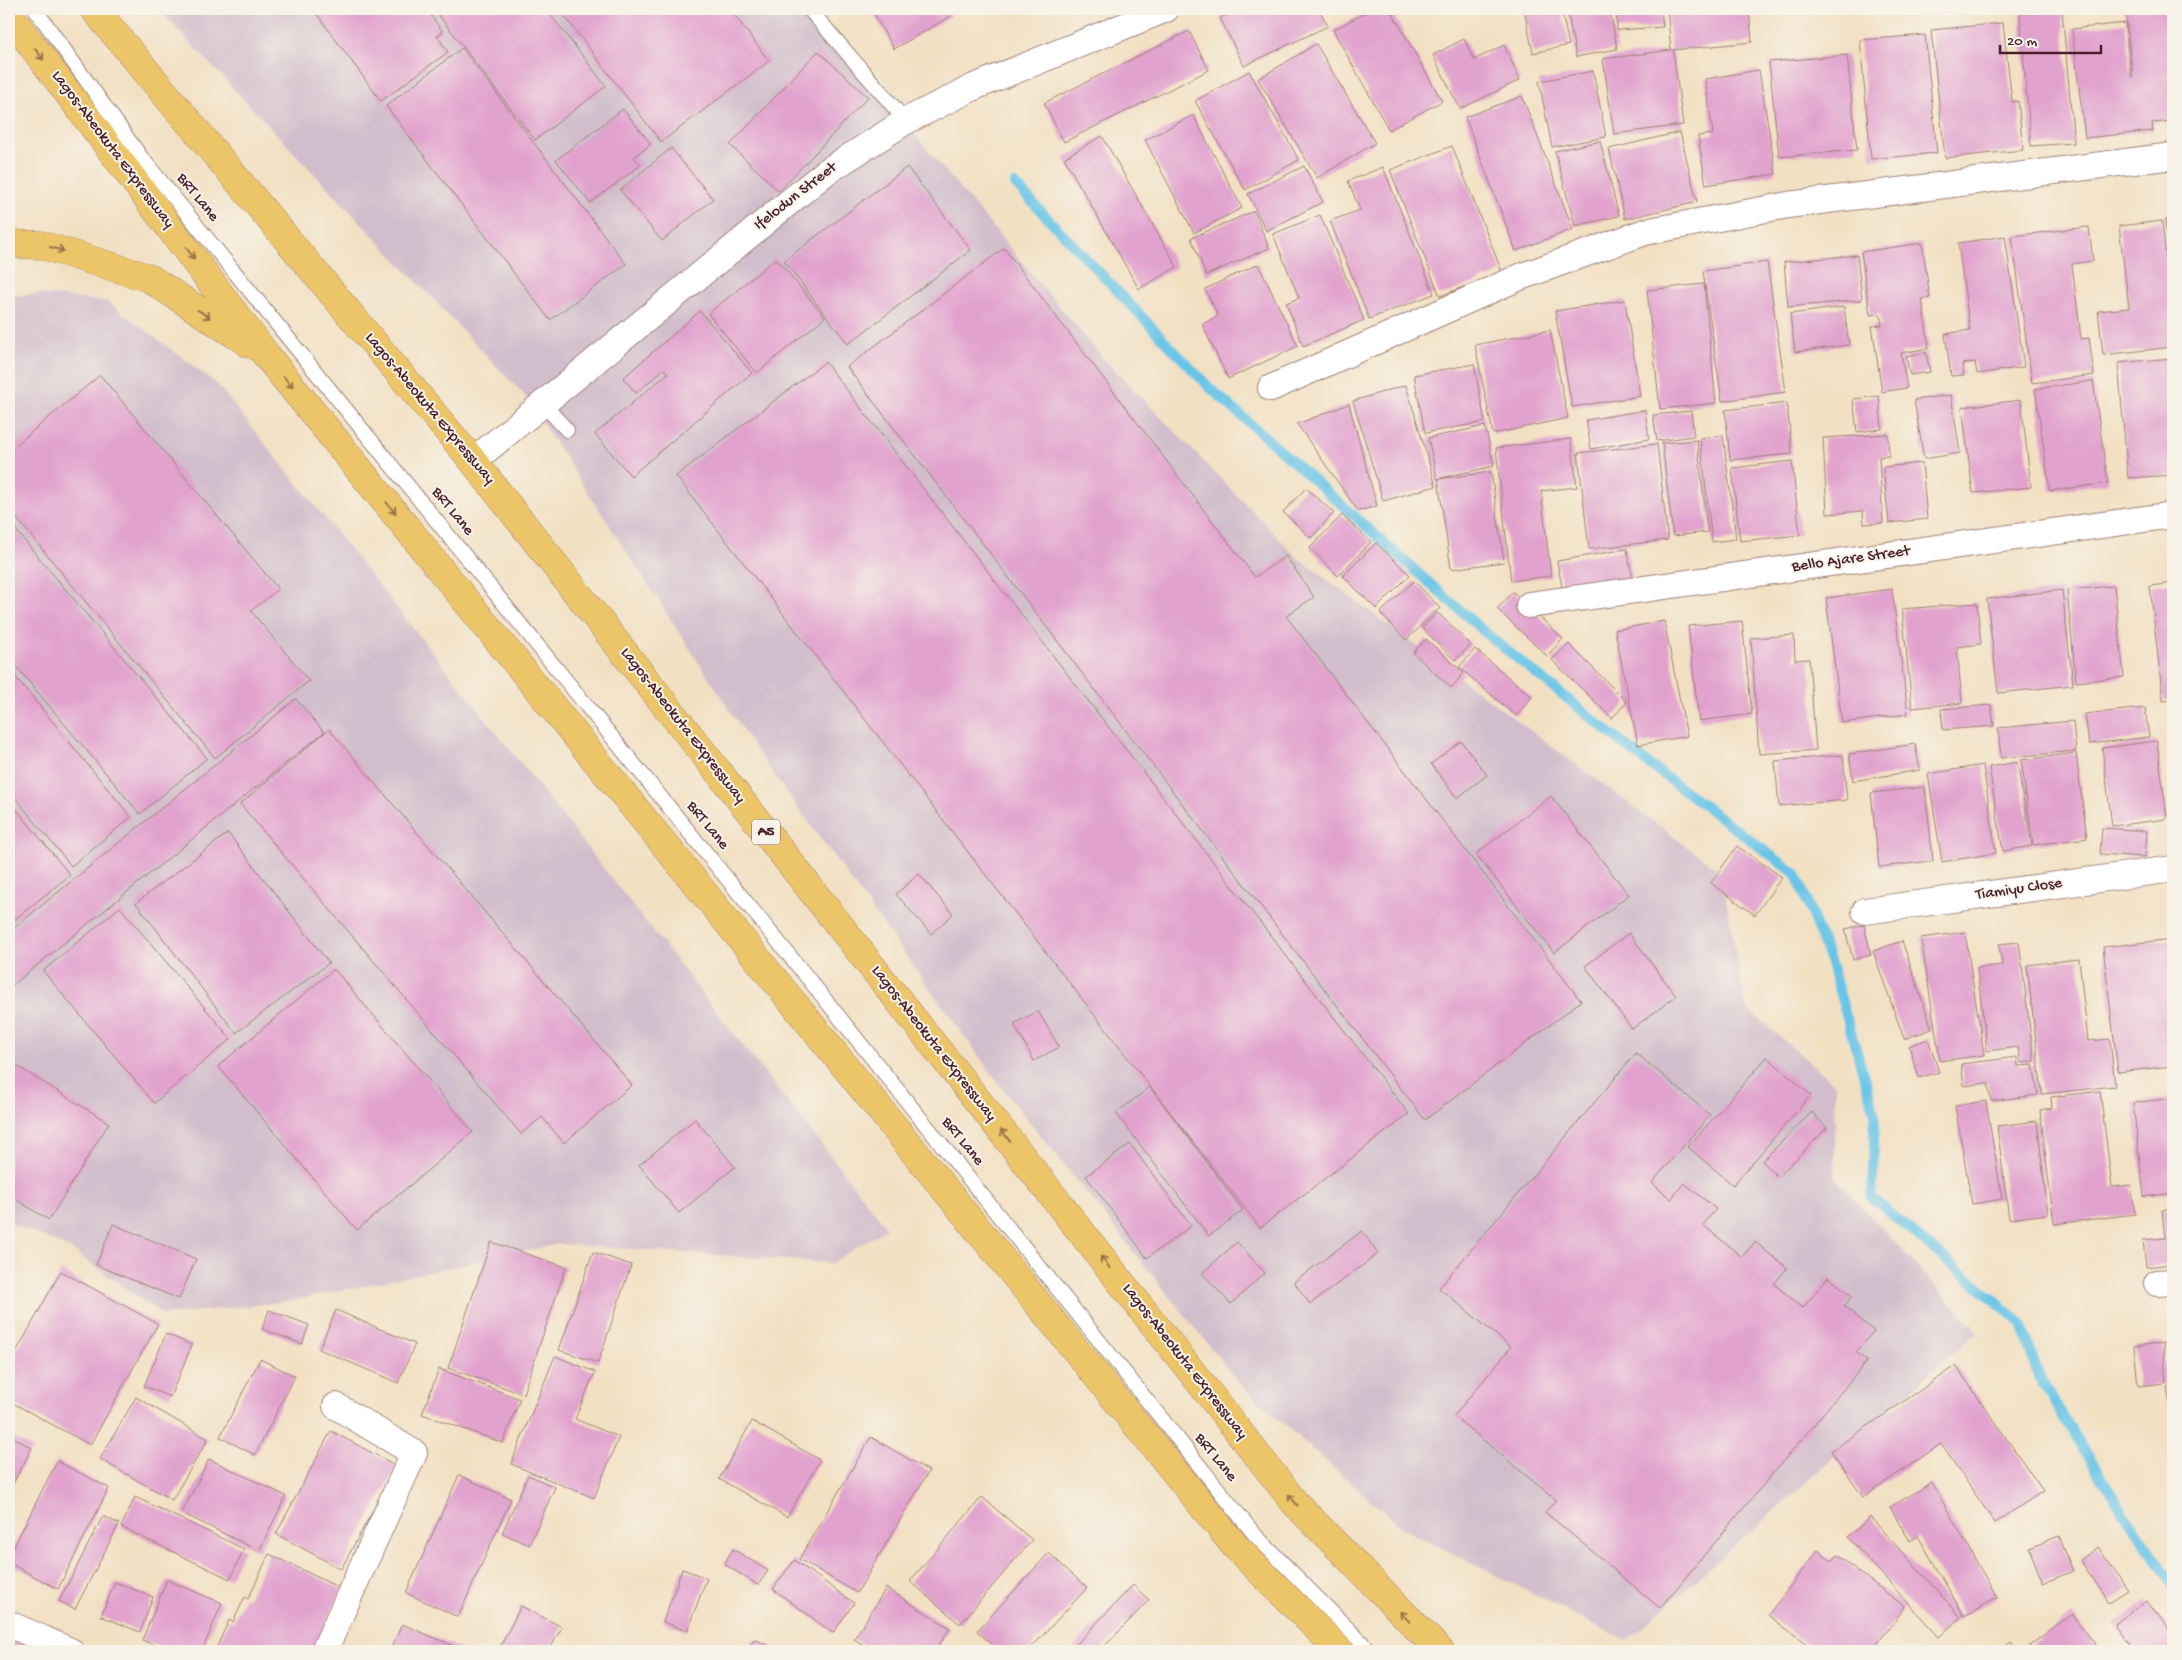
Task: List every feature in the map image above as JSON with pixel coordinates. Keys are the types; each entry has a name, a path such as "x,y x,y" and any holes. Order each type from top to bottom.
{"highway":[{"name":"Lagos-Abeokuta Expressway","path":"94,9 473,461 1295,1503 1440,1651"},
{"name":"Lagos-Abeokuta Expressway","path":"9,15 266,355 1236,1547 1340,1651"},
{"path":"9,244 41,245 149,278 266,355"}],"street":[{"name":"Ifelodun Street","path":"473,461 826,172 906,121 974,88 1166,9"},
{"path":"1271,388 1520,277 1645,232 1788,205 2173,156"},
{"name":"Bello Ajare Street","path":"1529,604 2173,515"},
{"name":"Tiamiyu Close","path":"1865,911 2173,869"},
{"path":"324,1651 414,1453 336,1406"},
{"path":"9,1624 70,1651"}],"lane":[{"name":"BRT Lane","path":"35,9 141,157 809,980 1255,1536 1370,1651"},
{"path":"111,9 118,37"},
{"path":"809,9 906,121"},
{"path":"543,404 567,430"}],"shaded area":[{"path":"158,9 805,9 900,117 1101,356 1298,558 1721,872 1746,1008 1835,1084 1835,1178 1977,1331 1627,1641 1402,1528 1242,1387 1000,1085 756,750 525,396"},
{"path":"40,294 108,302 217,384 467,695 887,1228 832,1263 558,1244 292,1301 163,1315 69,1248 9,1222 9,296"}],"building":[{"path":"313,9 426,9 443,32 437,36 448,52 381,101"},
{"path":"434,9 546,9 606,86 535,140"},
{"path":"559,9 730,9 769,61 661,142"},
{"path":"871,9 947,9 951,16 894,49"},
{"path":"1240,9 1319,9 1328,26 1244,66 1220,18"},
{"path":"1372,9 1390,9 1442,101 1389,130 1333,30"},
{"path":"1524,9 1561,9 1569,45 1533,53"},
{"path":"1567,9 1610,9 1617,49 1576,57"},
{"path":"1616,9 1661,9 1663,27 1617,30"},
{"path":"1667,9 1749,9 1752,42 1673,50 1683,125 1614,134 1603,59 1671,50"},
{"path":"2125,9 2173,9 2173,31 2171,31 2173,51 2173,121 2152,123 2153,131 2085,138 2072,29 2125,23 2131,77 2133,77"},
{"path":"2062,10 2074,143 2031,146 2020,14"},
{"path":"2003,23 2012,102 2018,101 2023,150 1945,158 1931,30"},
{"path":"1189,31 1209,70 1064,142 1044,103"},
{"path":"1925,35 1937,153 1871,159 1860,40"},
{"path":"1464,39 1474,60 1504,45 1520,80 1460,109 1433,55"},
{"path":"1316,44 1375,143 1317,178 1258,79"},
{"path":"462,48 626,264 550,320 386,106"},
{"path":"818,51 868,97 779,191 730,145"},
{"path":"1847,55 1857,150 1779,157 1769,62"},
{"path":"1759,70 1776,174 1706,185 1698,136 1713,134 1705,79"},
{"path":"1249,71 1299,160 1245,190 1195,101"},
{"path":"1593,71 1606,137 1552,147 1539,81"},
{"path":"1522,96 1573,229 1516,251 1465,117"},
{"path":"623,109 651,144 634,157 641,165 590,203 556,160"},
{"path":"1193,115 1242,208 1194,233 1145,140"},
{"path":"1680,132 1697,202 1625,219 1609,149"},
{"path":"1102,136 1177,267 1139,289 1064,158"},
{"path":"1600,141 1619,216 1575,226 1555,151"},
{"path":"1452,146 1502,272 1440,296 1390,170"},
{"path":"671,148 713,199 662,241 620,190"},
{"path":"1304,166 1323,202 1266,231 1248,194"},
{"path":"907,167 971,250 848,344 784,261"},
{"path":"1383,167 1434,294 1369,319 1330,221 1360,210 1348,181"},
{"path":"1254,211 1269,248 1206,275 1191,238"},
{"path":"1320,215 1364,320 1303,346 1286,303 1299,298 1273,234"},
{"path":"2173,219 2173,282 2172,282 2165,220"},
{"path":"2162,221 2173,323 2173,347 2103,355 2098,311 2129,308 2119,226"},
{"path":"2089,227 2093,261 2072,264 2081,339 2089,338 2094,375 2032,383 2012,236"},
{"path":"2005,236 2024,367 1977,374 1975,362 1962,364 1964,375 1951,376 1945,334 1970,330 1958,243"},
{"path":"1922,243 1930,298 1922,299 1929,348 1901,353 1907,388 1882,392 1872,326 1882,325 1880,314 1870,315 1861,252"},
{"path":"1004,248 1255,577 1286,556 1314,597 1286,616 1581,1001 1425,1120 847,367"},
{"path":"1857,255 1862,300 1788,307 1784,262"},
{"path":"776,258 825,317 757,373 708,314"},
{"path":"1767,262 1786,392 1722,401 1703,271"},
{"path":"1258,264 1298,346 1228,379 1202,324 1218,316 1205,289"},
{"path":"1704,284 1716,403 1660,409 1647,290"},
{"path":"1625,300 1640,396 1572,407 1555,311"},
{"path":"1844,307 1849,345 1795,352 1790,314"},
{"path":"700,311 752,373 631,476 595,434 668,373 664,369 636,393 623,378"},
{"path":"1550,330 1568,418 1493,434 1475,345"},
{"path":"1926,352 1930,372 1910,375 1906,356"},
{"path":"2173,358 2173,475 2128,478 2118,363"},
{"path":"825,362 1409,1114 1260,1228 676,476"},
{"path":"1474,364 1485,422 1425,433 1414,375"},
{"path":"100,375 278,589 251,611 309,681 215,758 9,509 9,451"},
{"path":"2093,381 2108,483 2050,491 2035,389"},
{"path":"1406,385 1436,486 1383,501 1353,401"},
{"path":"1951,395 1960,453 1924,459 1914,400"},
{"path":"1879,396 1882,429 1857,432 1853,399"},
{"path":"2021,400 2031,487 1973,493 1962,407"},
{"path":"1787,403 1792,454 1730,460 1725,410"},
{"path":"1349,404 1377,506 1358,511 1297,424"},
{"path":"1645,410 1649,439 1591,449 1586,420"},
{"path":"1691,411 1694,436 1657,441 1653,415"},
{"path":"1485,426 1494,466 1437,479 1428,438"},
{"path":"1888,434 1889,456 1879,457 1883,523 1864,524 1863,511 1827,514 1823,438"},
{"path":"1723,435 1736,539 1712,542 1700,438"},
{"path":"1571,439 1577,487 1541,491 1551,576 1511,581 1496,448"},
{"path":"1697,440 1708,532 1673,536 1662,443"},
{"path":"1657,444 1668,540 1589,549 1578,453"},
{"path":"1792,461 1800,535 1740,541 1732,468"},
{"path":"1922,463 1927,519 1889,523 1883,467"},
{"path":"1491,472 1504,562 1451,569 1438,479"},
{"path":"1306,488 1334,513 1311,538 1283,512"},
{"path":"1342,515 1371,542 1338,576 1310,548"},
{"path":"9,522 207,758 140,814 9,658"},
{"path":"1376,543 1410,575 1376,609 1343,576"},
{"path":"1627,549 1634,585 1564,597 1557,561"},
{"path":"1414,581 1440,608 1406,640 1380,613"},
{"path":"2173,583 2173,700 2163,701 2150,586"},
{"path":"2114,586 2124,677 2076,682 2067,590"},
{"path":"1892,589 1908,714 1842,723 1826,598"},
{"path":"2062,590 2073,685 1998,693 1987,599"},
{"path":"1513,592 1563,639 1547,656 1497,609"},
{"path":"1977,603 1981,644 1957,647 1962,703 1912,708 1902,609"},
{"path":"1438,613 1471,645 1455,660 1422,628"},
{"path":"1664,621 1687,736 1638,745 1615,630"},
{"path":"1742,621 1752,714 1699,721 1688,626"},
{"path":"1794,635 1795,660 1809,659 1816,750 1759,754 1751,638"},
{"path":"1426,639 1464,673 1451,688 1413,653"},
{"path":"1569,644 1627,702 1612,718 1552,660"},
{"path":"1475,649 1532,697 1516,716 1459,667"},
{"path":"9,669 131,817 71,866 9,790"},
{"path":"296,699 324,732 9,988 9,932"},
{"path":"1991,705 1994,726 1943,730 1941,709"},
{"path":"2145,708 2149,737 2089,744 2085,714"},
{"path":"2073,721 2076,751 2001,758 1998,728"},
{"path":"329,729 632,1085 564,1143 542,1117 521,1134 240,804"},
{"path":"1461,741 1487,775 1457,798 1431,764"},
{"path":"2157,741 2167,819 2112,826 2102,748"},
{"path":"1915,744 1920,770 1853,781 1849,754"},
{"path":"2076,753 2087,838 2033,845 2021,760"},
{"path":"1843,755 1847,800 1779,806 1775,761"},
{"path":"2017,762 2032,846 2003,851 1989,767"},
{"path":"1983,765 1996,853 1942,862 1928,774"},
{"path":"1925,787 1933,861 1879,867 1871,793"},
{"path":"1551,796 1629,895 1554,953 1476,854"},
{"path":"9,800 70,875 9,924"},
{"path":"2102,828 2147,831 2145,857 2100,854"},
{"path":"228,833 329,963 236,1033 136,903"},
{"path":"1737,846 1782,877 1755,915 1711,883"},
{"path":"919,874 953,914 931,934 896,894"},
{"path":"120,907 231,1039 154,1103 43,971"},
{"path":"1864,925 1871,955 1853,960 1845,929"},
{"path":"1965,932 1984,1055 1940,1061 1921,938"},
{"path":"1629,933 1676,996 1632,1029 1585,966"},
{"path":"2173,939 2173,980 2168,980 2173,1027 2173,1066 2118,1072 2103,947"},
{"path":"1902,941 1932,1029 1904,1039 1873,951"},
{"path":"2019,942 2034,1061 2021,1063 2018,1047 1987,1051 1977,968 2002,965 1999,944"},
{"path":"2079,959 2088,1041 2110,1039 2115,1086 2042,1094 2027,965"},
{"path":"334,969 473,1132 357,1230 218,1066"},
{"path":"1038,1011 1059,1047 1034,1061 1014,1024"},
{"path":"1928,1039 1939,1072 1919,1078 1909,1046"},
{"path":"1636,1053 1710,1115 1652,1183 1671,1199 1684,1183 1716,1209 1703,1225 1742,1257 1755,1242 1787,1268 1774,1284 1803,1308 1828,1277 1852,1296 1844,1306 1874,1331 1856,1352 1867,1361 1660,1608 1545,1512 1556,1500 1454,1416 1511,1347 1439,1288"},
{"path":"1767,1057 1811,1095 1733,1185 1688,1147"},
{"path":"2017,1057 2018,1066 2033,1065 2038,1095 1991,1101 1988,1083 1964,1086 1961,1064"},
{"path":"9,1061 109,1123 49,1220 9,1195"},
{"path":"1150,1087 1243,1210 1209,1236 1116,1113"},
{"path":"2100,1091 2112,1187 2131,1185 2135,1214 2054,1224 2040,1110 2052,1108 2051,1097"},
{"path":"2173,1098 2173,1193 2144,1197 2133,1103"},
{"path":"1986,1101 2002,1199 1972,1204 1955,1106"},
{"path":"1812,1112 1827,1128 1778,1177 1762,1161"},
{"path":"695,1119 735,1167 679,1213 639,1165"},
{"path":"2037,1121 2048,1214 2009,1219 1997,1126"},
{"path":"1130,1144 1191,1226 1147,1258 1086,1176"},
{"path":"2173,1209 2173,1264 2146,1267 2143,1240 2165,1238 2162,1210"},
{"path":"113,1224 196,1259 179,1299 96,1265"},
{"path":"1362,1231 1378,1254 1310,1304 1294,1282"},
{"path":"491,1242 566,1267 523,1394 448,1368"},
{"path":"1237,1242 1265,1273 1231,1304 1202,1273"},
{"path":"593,1252 631,1265 598,1363 559,1350"},
{"path":"61,1271 158,1324 90,1445 9,1401 9,1365"},
{"path":"269,1310 309,1325 302,1344 262,1329"},
{"path":"336,1310 415,1344 398,1383 319,1349"},
{"path":"166,1334 192,1345 170,1397 144,1386"},
{"path":"2163,1343 2166,1383 2138,1386 2134,1346"},
{"path":"555,1356 595,1372 575,1419 619,1437 594,1498 511,1464"},
{"path":"260,1359 295,1376 255,1455 220,1437"},
{"path":"1956,1366 2043,1491 1995,1523 1941,1444 1863,1497 1831,1451"},
{"path":"439,1369 520,1399 503,1443 422,1414"},
{"path":"2173,1385 2173,1420 2172,1420 2167,1386"},
{"path":"136,1397 208,1439 172,1500 100,1459"},
{"path":"752,1421 820,1460 787,1517 719,1479"},
{"path":"331,1431 397,1466 341,1569 276,1534"},
{"path":"9,1435 32,1448 9,1491"},
{"path":"871,1437 929,1471 857,1593 799,1559"},
{"path":"209,1459 286,1496 259,1551 182,1513"},
{"path":"57,1461 109,1488 58,1589 9,1563 9,1556"},
{"path":"459,1475 511,1499 458,1617 406,1593"},
{"path":"528,1475 555,1487 529,1545 502,1533"},
{"path":"1932,1483 1997,1598 1964,1616 1918,1536 1910,1541 1890,1507"},
{"path":"135,1497 244,1549 230,1579 121,1527"},
{"path":"982,1497 1032,1540 960,1624 910,1581"},
{"path":"103,1516 119,1524 75,1609 59,1601"},
{"path":"1870,1517 1961,1617 1939,1637 1848,1537"},
{"path":"2059,1536 2073,1571 2043,1583 2029,1548"},
{"path":"2098,1547 2128,1590 2109,1602 2080,1560"},
{"path":"733,1549 768,1571 758,1585 724,1564"},
{"path":"1818,1550 1832,1561 1837,1555 1905,1607 1872,1651 1816,1651 1768,1615"},
{"path":"1049,1553 1087,1588 1028,1651 999,1651 977,1631"},
{"path":"269,1554 342,1589 313,1651 215,1651 229,1620 233,1622 245,1597 248,1599"},
{"path":"794,1560 854,1603 833,1633 773,1589"},
{"path":"682,1569 707,1578 687,1631 663,1622"},
{"path":"167,1580 222,1603 202,1651 169,1651 142,1640"},
{"path":"115,1582 153,1597 140,1632 101,1616"},
{"path":"1133,1585 1149,1600 1100,1651 1070,1651"},
{"path":"886,1588 950,1628 935,1651 874,1651 854,1639"},
{"path":"2147,1601 2173,1636 2173,1651 2134,1651 2114,1624"},
{"path":"521,1606 562,1627 549,1651 498,1651"},
{"path":"2072,1614 2099,1651 2033,1651 2029,1646"},
{"path":"402,1624 466,1651 390,1651"},
{"path":"10,1638 40,1651 9,1651"},
{"path":"754,1639 781,1651 748,1651"},
{"path":"2011,1643 2017,1651 2001,1651"}],"waterway":[{"path":"1015,184 1209,387 1489,636 1650,765 1796,874 1831,964 1875,1114 1872,1198 2022,1323 2040,1379 2127,1518 2173,1585"}]}
